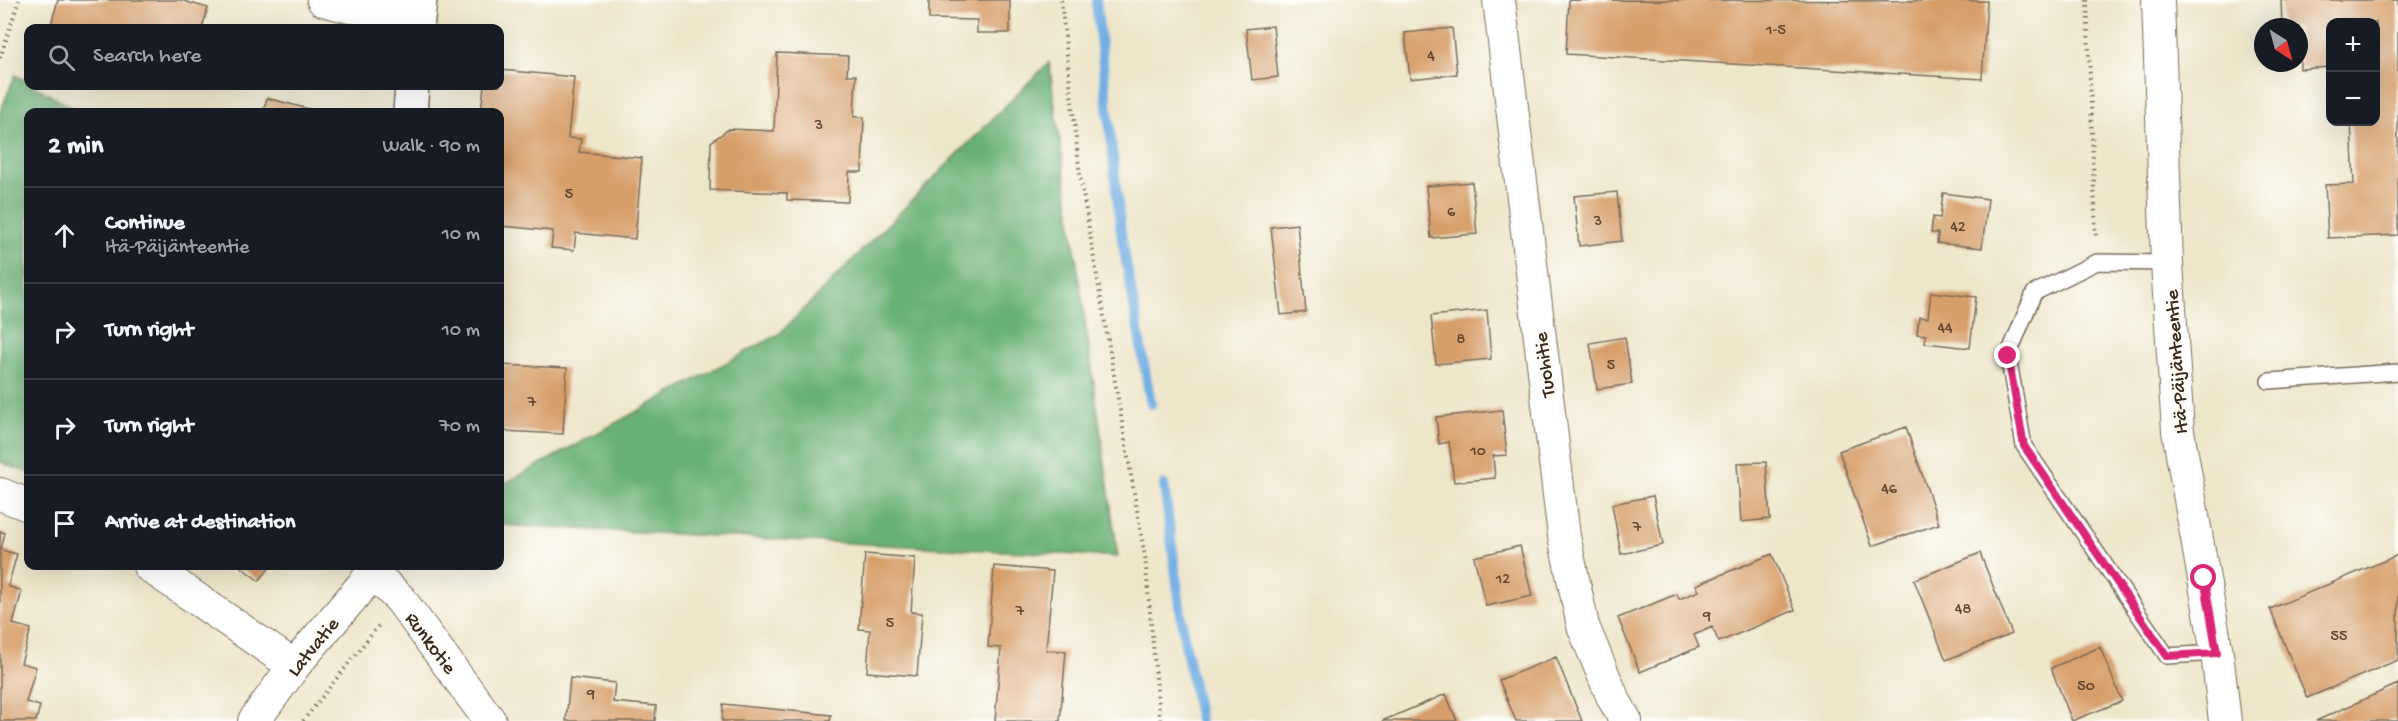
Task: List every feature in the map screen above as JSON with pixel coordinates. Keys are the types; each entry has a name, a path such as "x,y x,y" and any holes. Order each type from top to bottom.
{"street":[{"path":"323,0 351,7 418,15"},
{"name":"Tuohitie","path":"1499,0 1564,536 1583,626 1613,698 1626,721"},
{"name":"Itä-Päijänteentie","path":"2158,0 2168,262 2178,431 2217,653 2225,721"},
{"path":"410,108 412,90"},
{"path":"0,494 24,503"},
{"path":"155,570 294,666"},
{"name":"Latvatie","path":"254,721 294,666 372,570"},
{"name":"Runkotie","path":"374,570 400,599 490,721"}],"lane":[{"path":"2168,262 2097,262 2034,293 2008,356 2024,446 2167,656 2217,653"},
{"path":"2269,381 2398,372"}],"path":[{"path":"0,58 19,0"},
{"path":"1061,0 1080,176 1145,557 1160,721"},
{"path":"2087,0 2097,262"},
{"path":"303,721 400,599"}],"green space":[{"path":"1049,62 1118,557 504,525 504,484 779,334"},
{"path":"15,75 24,80 24,90 41,90 73,108 24,108 24,471 0,462 0,113"}],"building":[{"path":"58,0 180,0 208,8 203,24 51,24"},
{"path":"929,0 1010,0 1010,33 977,33 977,20 929,19"},
{"path":"1569,0 1987,1 1982,79 1566,54"},
{"path":"2281,0 2398,0 2398,235 2328,238 2325,185 2354,184 2351,126 2380,126 2380,18 2326,18 2326,67 2308,68 2308,18 2282,18"},
{"path":"1273,26 1278,77 1252,80 1246,29"},
{"path":"1452,28 1457,74 1410,79 1405,33"},
{"path":"777,53 848,56 847,75 856,75 854,117 864,117 862,172 849,172 848,202 787,200 787,193 710,190 711,142 729,129 774,131"},
{"path":"504,70 574,77 568,138 581,139 579,152 642,158 635,239 576,233 574,250 551,248 553,231 504,226 504,108 481,108 484,90 504,90"},
{"path":"267,98 305,108 264,108"},
{"path":"1472,182 1477,234 1431,238 1426,186"},
{"path":"1617,192 1622,241 1579,246 1574,196"},
{"path":"1943,193 1988,199 1982,248 1937,243 1938,233 1931,233 1933,217 1940,218"},
{"path":"1297,224 1306,312 1281,315 1271,227"},
{"path":"1931,292 1976,297 1970,348 1925,343 1926,335 1917,334 1919,317 1928,318"},
{"path":"1487,310 1491,359 1436,364 1431,316"},
{"path":"1625,337 1632,384 1597,389 1590,343"},
{"path":"504,365 567,368 563,434 504,431"},
{"path":"1502,410 1507,455 1493,456 1495,478 1454,482 1449,442 1439,444 1436,417"},
{"path":"1906,427 1939,524 1872,546 1839,451"},
{"path":"1766,462 1770,519 1741,522 1737,463"},
{"path":"1653,496 1663,545 1621,554 1612,504"},
{"path":"0,531 5,533 1,550 17,554 8,586 22,591 13,624 31,629 21,663 36,667 26,702 40,706 36,721 0,721"},
{"path":"1520,546 1532,596 1486,606 1474,557"},
{"path":"1980,553 2012,634 1946,660 1914,580"},
{"path":"865,554 915,558 911,612 922,613 917,676 867,672 870,630 859,629"},
{"path":"1772,554 1795,610 1719,642 1712,627 1694,635 1699,647 1640,672 1618,618 1677,594 1679,599 1699,591 1696,585"},
{"path":"2398,555 2398,660 2307,698 2270,609"},
{"path":"994,566 1053,571 1046,650 1066,651 1060,721 995,721 1001,648 988,647"},
{"path":"245,570 268,570 259,581"},
{"path":"2100,647 2122,701 2072,721 2051,668"},
{"path":"1556,657 1582,721 1516,721 1499,680"},
{"path":"570,678 615,683 613,702 656,706 655,721 566,721"},
{"path":"2398,684 2398,721 2316,721"},
{"path":"1446,694 1457,721 1382,721"},
{"path":"723,704 831,715 830,721 722,721"}],"waterway":[{"path":"1096,0 1121,232 1151,404"},
{"path":"1164,485 1185,644 1200,721"}],"route":[{"path":"2008,356 2024,446 2167,656 2217,653 2204,578"}]}
